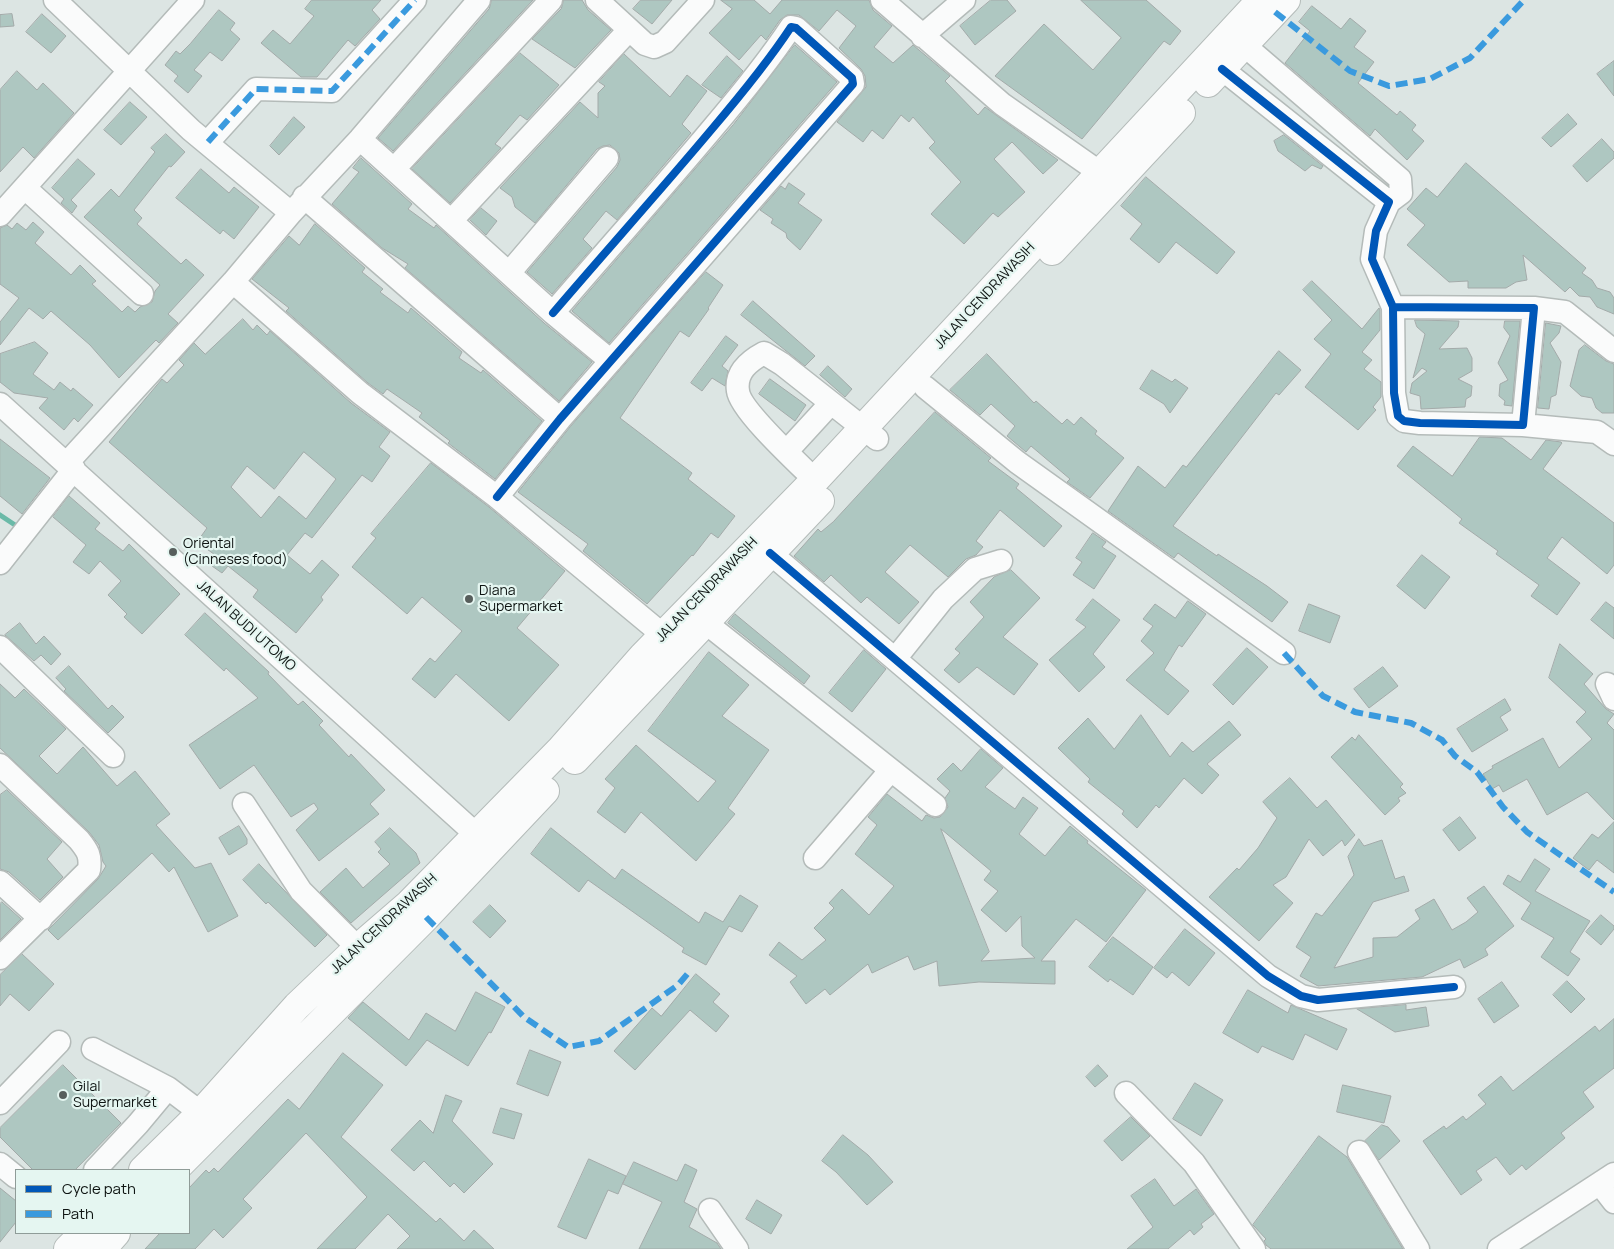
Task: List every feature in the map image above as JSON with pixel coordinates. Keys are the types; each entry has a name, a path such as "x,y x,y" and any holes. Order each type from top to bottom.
{"main road":[{"name":"JALAN CENDRAWASIH","path":"145,1169 200,1113 297,1006 358,948 483,841 706,623 770,553 870,434 1099,172 1261,0"},
{"name":"JALAN CENDRAWASIH","path":"175,1169 426,917 483,841 561,749 663,635 752,542 815,480 925,387 1286,0"},
{"path":"68,1249 83,1234"},
{"path":"102,1249 115,1234"}],"street":[{"path":"55,0 128,72 208,142 297,205 560,419"},
{"path":"0,215 193,0"},
{"path":"208,142 256,89 332,91 415,0"},
{"path":"0,563 70,466 233,282 297,205 360,139 479,0"},
{"path":"394,169 551,0"},
{"path":"597,0 645,44 654,47 665,42 703,0"},
{"path":"882,0 1002,104 1099,172"},
{"path":"922,36 964,0"},
{"path":"497,497 560,419 853,84 852,78 796,28 791,26 733,104 650,204 610,245 553,313"},
{"path":"451,221 629,30"},
{"path":"1244,45 1400,179 1401,193 1389,202 1376,231 1372,259 1393,307 1394,393 1396,409 1401,419 1420,423 1523,425 1596,432 1614,444"},
{"path":"1222,69 1389,202"},
{"path":"360,139 553,313 611,361"},
{"path":"510,273 607,158"},
{"path":"25,188 142,294"},
{"path":"233,282 360,393 497,497 663,635"},
{"path":"1393,307 1534,308 1565,312 1614,351"},
{"path":"1523,425 1534,308"},
{"path":"815,480 748,411 738,392 740,374 749,360 764,353 782,364 870,434"},
{"path":"925,387 1018,462 1284,653"},
{"path":"787,451 831,402"},
{"name":"JALAN BUDI UTOMO","path":"0,404 483,841"},
{"path":"770,553 1268,976 1301,996 1318,1000 1454,987"},
{"path":"895,659 943,599 975,569 1001,561"},
{"path":"706,623 935,805"},
{"path":"0,647 113,756"},
{"path":"0,765 79,840 88,851 91,859 88,870 0,958"},
{"path":"815,858 891,770"},
{"path":"244,804 301,891 358,948"},
{"path":"0,882 40,919"},
{"path":"0,1102 59,1042"},
{"path":"93,1049 168,1088 200,1113"},
{"path":"96,1169 138,1124 168,1088"},
{"path":"1126,1093 1194,1163 1254,1249"},
{"path":"1359,1152 1418,1249"},
{"path":"0,1164 15,1176"},
{"path":"1499,1249 1607,1179 1614,1202"},
{"path":"710,1210 737,1249"}],"building":[{"path":"312,0 381,0 372,10 380,19 355,46 348,40 317,77 301,77 261,43 273,30 290,44 314,16 305,9"},
{"path":"492,0 533,0 393,151 378,138 489,9"},
{"path":"564,0 582,0 588,10 611,30 575,68 532,39 561,9"},
{"path":"641,0 672,0 652,24 633,9"},
{"path":"721,0 754,0 770,14 782,0 869,0 873,10 892,26 874,47 893,63 913,45 950,76 945,81 978,115 985,107 1058,160 1043,174 1012,142 994,159 1025,192 998,217 993,213 964,244 931,214 961,182 929,148 935,142 913,117 909,122 901,115 883,139 872,130 863,142 837,122 866,87 865,76 861,69 839,48 856,26 837,10 819,31 799,15 787,15 780,20 766,40 761,35 739,60 709,33 732,9"},
{"path":"991,0 1007,0 1016,11 975,45 960,26"},
{"path":"1081,0 1146,0 1181,31 1170,45 1164,41 1082,139 995,76 1044,24 1093,70 1121,38"},
{"path":"1312,6 1341,29 1350,18 1366,31 1354,47 1374,62 1358,83 1397,115 1400,111 1416,125 1412,130 1424,141 1407,160 1375,129 1370,136 1285,63 1310,31 1299,22"},
{"path":"219,10 235,23 230,30 240,39 222,61 210,52 194,70 202,76 188,93 174,81 178,76 165,65 176,51 180,54 190,44"},
{"path":"12,14 14,26 0,27 0,15"},
{"path":"42,14 66,36 51,53 26,32"},
{"path":"795,45 837,82 609,343 572,311 733,125"},
{"path":"520,53 559,85 527,120 520,115 495,144 501,148 450,203 412,169"},
{"path":"624,54 670,97 687,75 707,91 682,124 691,133 617,220 606,211 583,239 592,248 552,294 527,272 617,167 620,160 619,153 610,145 597,149 535,223 515,207 512,197 500,188 580,102 598,118 598,93 605,86 599,82"},
{"path":"727,56 743,71 721,98 702,85"},
{"path":"1614,61 1614,96 1597,74"},
{"path":"17,71 37,90 43,83 74,113 34,158 23,147 0,172 0,90"},
{"path":"130,102 147,117 121,145 104,130"},
{"path":"1568,114 1577,124 1551,147 1542,138"},
{"path":"294,117 305,127 279,155 270,146"},
{"path":"166,134 185,152 171,167 169,166 134,210 142,218 137,224 181,264 186,259 204,275 168,314 178,323 159,343 156,340 119,378 90,345 51,311 43,319 29,308 0,345 0,322 19,298 0,284 0,228 7,225 12,229 17,223 26,230 33,222 44,232 35,243 71,275 80,265 96,281 92,284 122,312 128,306 135,312 140,307 152,302 155,291 160,285 84,217 111,189 119,197 155,152 151,148"},
{"path":"1284,135 1323,166 1321,169 1312,165 1305,171 1278,151 1274,141"},
{"path":"1602,139 1614,152 1614,158 1587,182 1573,166"},
{"path":"361,158 412,204 408,209 434,228 436,225 544,323 592,362 559,401 405,268 408,264 382,248 332,204 359,172 353,168"},
{"path":"78,159 95,174 71,200 77,206 72,213 61,203 64,199 52,188"},
{"path":"1466,163 1586,268 1582,273 1592,280 1597,288 1610,292 1614,298 1614,314 1597,307 1590,297 1579,296 1570,287 1565,292 1523,255 1527,280 1516,282 1506,288 1468,288 1468,281 1449,282 1407,245 1425,225 1407,209 1426,188 1437,197"},
{"path":"201,169 229,193 234,187 259,207 234,239 223,230 220,234 176,198"},
{"path":"1146,177 1235,252 1217,274 1176,242 1159,263 1130,239 1142,224 1121,206"},
{"path":"789,183 805,194 798,203 822,220 800,250 787,238 786,233 771,223 773,219 760,210 781,186 785,189"},
{"path":"481,208 497,221 486,235 470,220"},
{"path":"315,224 365,268 362,272 383,289 380,292 408,313 411,308 462,352 459,358 481,373 483,370 542,421 495,479 448,443 450,441 419,417 422,413 387,389 383,394 368,383 286,311 289,308 252,279 289,236 299,245"},
{"path":"706,272 723,285 709,309 689,337 680,331 620,418 692,473 688,479 735,516 718,538 711,533 693,556 647,604 583,551 588,544 518,492 570,427"},
{"path":"1312,281 1362,329 1379,308 1380,310 1380,330 1362,352 1372,360 1364,369 1381,382 1381,397 1373,407 1376,410 1358,430 1305,387 1331,354 1314,339 1332,320 1303,290"},
{"path":"753,301 815,356 805,366 741,315"},
{"path":"243,319 253,330 257,325 267,335 270,331 351,403 390,432 379,447 390,456 372,482 362,475 312,538 305,533 287,555 310,574 322,560 339,575 321,597 323,600 296,633 253,597 258,590 228,566 222,573 212,566 218,557 197,542 207,528 109,442 162,379 167,383 184,365 179,360 194,343 205,354","holes":["304,452 336,479 306,519 279,496 261,518 231,487 247,466 274,489"]},
{"path":"1415,320 1459,321 1458,327 1439,349 1467,348 1472,358 1472,371 1458,379 1472,386 1471,396 1466,399 1465,407 1421,409 1420,396 1410,393 1412,383 1427,371 1422,368 1413,378 1425,334 1417,327"},
{"path":"1505,321 1520,321 1512,406 1504,405 1505,401 1499,396 1500,384 1508,380 1498,363 1510,336 1504,328"},
{"path":"1546,323 1561,326 1559,333 1550,343 1561,362 1556,395 1551,397 1549,409 1538,408"},
{"path":"726,336 738,345 722,366 728,371 725,386 712,378 702,391 691,383"},
{"path":"35,342 48,353 33,374 54,390 60,382 71,391 73,388 93,405 78,422 74,418 64,430 39,408 48,398 14,393 0,382 0,354"},
{"path":"1585,345 1606,361 1614,364 1614,413 1602,413 1596,408 1592,398 1581,396 1570,386 1579,350"},
{"path":"1279,351 1301,370 1279,395 1276,393 1173,526 1217,556 1218,554 1267,586 1288,602 1272,622 1178,553 1174,558 1108,511 1138,466 1165,488 1183,465 1186,467"},
{"path":"987,354 1034,403 1036,401 1062,424 1067,419 1074,425 1081,417 1097,431 1095,434 1124,458 1090,498 1067,482 1070,479 1031,446 1026,452 1007,436 1015,426 991,404 980,415 950,390"},
{"path":"828,366 852,389 845,397 820,375"},
{"path":"1152,370 1172,382 1175,379 1188,388 1170,413 1164,404 1140,389"},
{"path":"770,379 806,405 795,421 759,394"},
{"path":"935,412 991,458 988,461 1019,484 1016,488 1062,526 1044,547 1000,510 976,541 983,547 976,555 966,559 948,577 910,545 885,572 919,602 899,624 867,597 861,603 831,575 824,582 794,556 818,529 821,532 833,522"},
{"path":"1480,437 1502,438 1531,460 1546,440 1561,442 1543,469 1614,523 1614,565 1607,574 1562,537 1547,558 1580,583 1557,615 1531,596 1539,585 1496,554 1498,551 1459,523 1462,519 1397,466 1413,446 1452,476"},
{"path":"0,439 50,478 22,514 0,496"},
{"path":"431,463 489,507 565,571 517,628 559,665 509,721 456,674 435,698 412,679 430,658 435,662 462,631 422,597 407,614 352,567 376,538 371,534"},
{"path":"69,496 100,523 95,529 123,551 129,544 180,594 142,634 124,617 127,614 108,595 121,581 100,561 89,574 73,562 86,545 53,517"},
{"path":"1093,533 1106,542 1102,547 1116,556 1094,589 1073,575 1082,562 1076,558"},
{"path":"1422,555 1450,577 1425,609 1397,586"},
{"path":"1011,570 1040,598 1003,637 1038,664 1014,695 977,667 959,683 944,670 960,653 955,649 984,617 970,602 994,577"},
{"path":"1093,599 1120,620 1093,654 1105,667 1079,692 1049,660 1086,627 1076,620"},
{"path":"1188,601 1206,614 1182,647 1179,645 1164,670 1189,691 1168,715 1126,680 1154,653 1141,641 1153,626 1143,619 1155,604 1175,618"},
{"path":"1606,602 1614,608 1614,639 1591,620"},
{"path":"1309,604 1340,616 1330,643 1299,631"},
{"path":"205,613 269,672 268,674 298,705 303,701 323,721 319,725 349,757 351,754 385,790 370,804 379,814 319,861 296,830 318,809 314,803 291,817 254,765 220,789 189,745 258,698 226,668 224,671 185,635"},
{"path":"735,614 810,676 804,684 728,623"},
{"path":"20,623 36,644 44,636 61,654 51,665 41,655 34,661 5,635"},
{"path":"1560,644 1593,674 1584,684 1606,709 1614,714 1607,723 1614,730 1614,820 1587,792 1547,815 1527,779 1503,792 1499,785 1492,789 1483,774 1493,768 1492,766 1543,738 1559,768 1592,739 1576,722 1586,712 1549,678"},
{"path":"1247,648 1268,667 1233,705 1213,685"},
{"path":"864,650 886,669 852,712 829,693"},
{"path":"709,652 749,685 722,716 769,750 728,808 735,814 696,861 641,812 625,833 597,812 615,788 605,779 636,745 698,802 716,781 648,731"},
{"path":"69,666 108,709 112,705 124,717 108,733 64,691 66,689 56,678"},
{"path":"1383,667 1398,686 1369,708 1354,689"},
{"path":"0,684 15,698 24,689 66,729 39,756 57,774 83,747 117,786 135,771 170,814 156,825 195,868 211,863 238,916 208,932 174,867 169,872 152,853 58,940 48,930 98,879 106,866 103,862 99,845 89,832 0,748"},
{"path":"1505,699 1511,710 1500,717 1508,730 1472,752 1457,729"},
{"path":"1141,715 1170,757 1182,742 1193,752 1229,721 1241,735 1207,764 1219,775 1202,794 1184,778 1159,808 1156,805 1137,828 1122,814 1124,811 1088,782 1090,779 1058,748 1088,718 1114,749"},
{"path":"1359,735 1403,784 1400,787 1406,793 1398,798 1400,801 1385,815 1331,757 1352,737 1355,740"},
{"path":"981,749 1003,768 985,787 1015,809 1023,797 1038,808 1019,834 1045,856 1070,826 1088,841 1087,843 1146,890 1106,942 1076,919 1041,961 1055,961 1055,984 979,982 939,986 937,961 914,970 908,956 872,973 868,964 830,995 825,989 806,1004 790,982 797,976 769,955 779,942 802,960 826,940 814,928 834,908 829,903 842,889 869,915 894,886 855,854 877,825 868,817 887,794 922,821 926,815 934,818 940,817 948,807 945,798 950,791 937,779 953,763 961,771","holes":["941,829 991,871 984,880 998,891 981,910 1006,932 1021,916 1022,946 1035,958 981,961 989,952"]},
{"path":"1290,778 1317,808 1326,800 1355,835 1345,846 1342,840 1323,856 1309,839 1286,877 1273,885 1293,903 1259,941 1209,897 1237,868 1239,870 1258,848 1277,818 1263,802"},
{"path":"7,790 62,842 47,859 63,877 40,900 9,872 0,869 0,795"},
{"path":"1460,817 1476,838 1459,851 1443,830"},
{"path":"1614,822 1614,873 1597,860 1589,870 1573,858 1592,834 1598,838"},
{"path":"239,826 247,839 247,844 229,855 219,838"},
{"path":"390,828 416,853 420,863 351,923 320,892 346,868 363,888 390,864 378,852 381,849 375,842"},
{"path":"551,828 615,879 622,869 699,923 705,912 723,922 740,895 758,906 742,932 729,926 706,965 682,952 684,948 588,880 579,892 531,854"},
{"path":"1359,839 1364,846 1382,840 1395,879 1404,876 1409,891 1373,902 1334,968 1373,957 1373,938 1397,937 1420,919 1415,910 1434,899 1452,930 1478,912 1467,898 1484,886 1514,926 1485,949 1488,955 1464,968 1460,959 1422,977 1318,986 1300,976 1311,957 1296,947 1316,913 1322,916 1354,875 1348,857"},
{"path":"1535,859 1550,869 1535,891 1590,921 1570,952 1580,959 1568,976 1541,957 1554,938 1521,919 1531,903 1503,884 1508,875 1520,882"},
{"path":"259,864 327,935 315,947 268,902 266,904 243,880"},
{"path":"2,902 21,919 0,940 0,904"},
{"path":"490,905 506,921 490,938 473,922"},
{"path":"1601,915 1614,926 1614,929 1601,945 1586,932"},
{"path":"1185,929 1215,953 1189,986 1172,972 1167,978 1154,968"},
{"path":"1113,937 1153,967 1133,995 1110,979 1108,982 1089,967"},
{"path":"22,954 54,984 29,1011 10,994 0,1006 0,975"},
{"path":"696,974 720,994 713,1002 729,1016 716,1032 690,1010 635,1070 614,1051 652,1008 661,1016"},
{"path":"1567,981 1585,999 1571,1013 1553,995"},
{"path":"1502,982 1519,1006 1494,1023 1478,999"},
{"path":"1248,990 1288,1013 1291,1005 1347,1029 1337,1050 1305,1034 1293,1060 1262,1046 1258,1053 1223,1033"},
{"path":"476,992 505,1007 491,1033 489,1032 468,1066 427,1040 406,1066 348,1018 363,1002 409,1040 426,1013 455,1031"},
{"path":"1406,1005 1406,1010 1426,1007 1429,1026 1395,1032 1357,1009"},
{"path":"1614,1019 1614,1068 1583,1092 1594,1107 1561,1133 1565,1138 1526,1170 1522,1165 1510,1175 1496,1157 1476,1171 1482,1180 1461,1195 1423,1141 1444,1126 1446,1129 1463,1116 1466,1120 1486,1104 1478,1095 1501,1076 1513,1091 1595,1026 1599,1031"},
{"path":"530,1050 561,1062 548,1096 517,1084"},
{"path":"343,1053 383,1085 341,1137 436,1222 440,1218 464,1241 474,1230 494,1249 397,1249 410,1236 388,1214 355,1249 317,1249 367,1197 306,1133 243,1199 252,1208 223,1238 214,1229 195,1249 145,1249 159,1234 190,1234 190,1187 206,1170 209,1173 214,1168 218,1172 288,1099 299,1109"},
{"name":"Gilal Supermarket","path":"63,1065 121,1123 76,1169 32,1169 0,1137 0,1128"},
{"path":"1098,1065 1108,1076 1095,1087 1086,1077"},
{"path":"1195,1083 1223,1100 1201,1136 1173,1119"},
{"path":"1343,1085 1391,1096 1384,1123 1337,1112"},
{"path":"446,1095 462,1101 452,1121 493,1164 464,1193 454,1183 450,1187 424,1161 414,1171 391,1150 420,1120 433,1133"},
{"path":"501,1108 522,1114 514,1139 493,1133"},
{"path":"1131,1117 1150,1136 1122,1161 1104,1141"},
{"path":"1382,1125 1388,1127 1400,1141 1379,1160 1365,1141"},
{"path":"843,1135 868,1155 893,1182 867,1205 836,1172 822,1161"},
{"path":"1319,1136 1347,1157 1403,1249 1271,1249 1266,1245 1264,1241 1266,1239 1253,1225"},
{"path":"589,1159 626,1176 618,1194 608,1190 586,1239 558,1227"},
{"path":"634,1162 677,1181 685,1164 697,1170 684,1202 697,1209 689,1227 717,1243 721,1249 639,1249 662,1202 623,1184"},
{"path":"1155,1179 1174,1206 1196,1189 1214,1214 1201,1224 1203,1227 1194,1235 1190,1230 1168,1249 1127,1249 1153,1227 1131,1196"},
{"path":"0,1188 15,1200 15,1223 0,1242"},
{"path":"757,1200 782,1215 771,1234 746,1219"}],"waterway":[{"path":"0,515 15,525"}],"marked path":[{"path":"208,142 256,89 332,91 415,0"},
{"path":"1275,12 1350,71 1389,86 1430,79 1470,58 1524,0"},
{"path":"1284,653 1323,696 1355,712 1411,723 1442,740 1455,756 1477,772 1503,807 1527,832 1614,892"},
{"path":"426,917 524,1017 568,1047 599,1041 678,985 689,972"}],"cycle path":[{"path":"497,497 560,419 853,84 852,78 796,28 791,27 733,104 553,313"},
{"path":"1222,69 1389,202 1376,231 1372,259 1393,307 1394,393 1398,416 1404,421 1420,423 1523,425 1534,308 1393,307"},
{"path":"770,553 1268,976 1301,996 1318,1000 1454,987"}],"place":[{"name":"Oriental (Cinneses food)","path":"173,552"},
{"name":"Diana Supermarket","path":"469,599"},
{"name":"Gilal Supermarket","path":"63,1095"}]}
